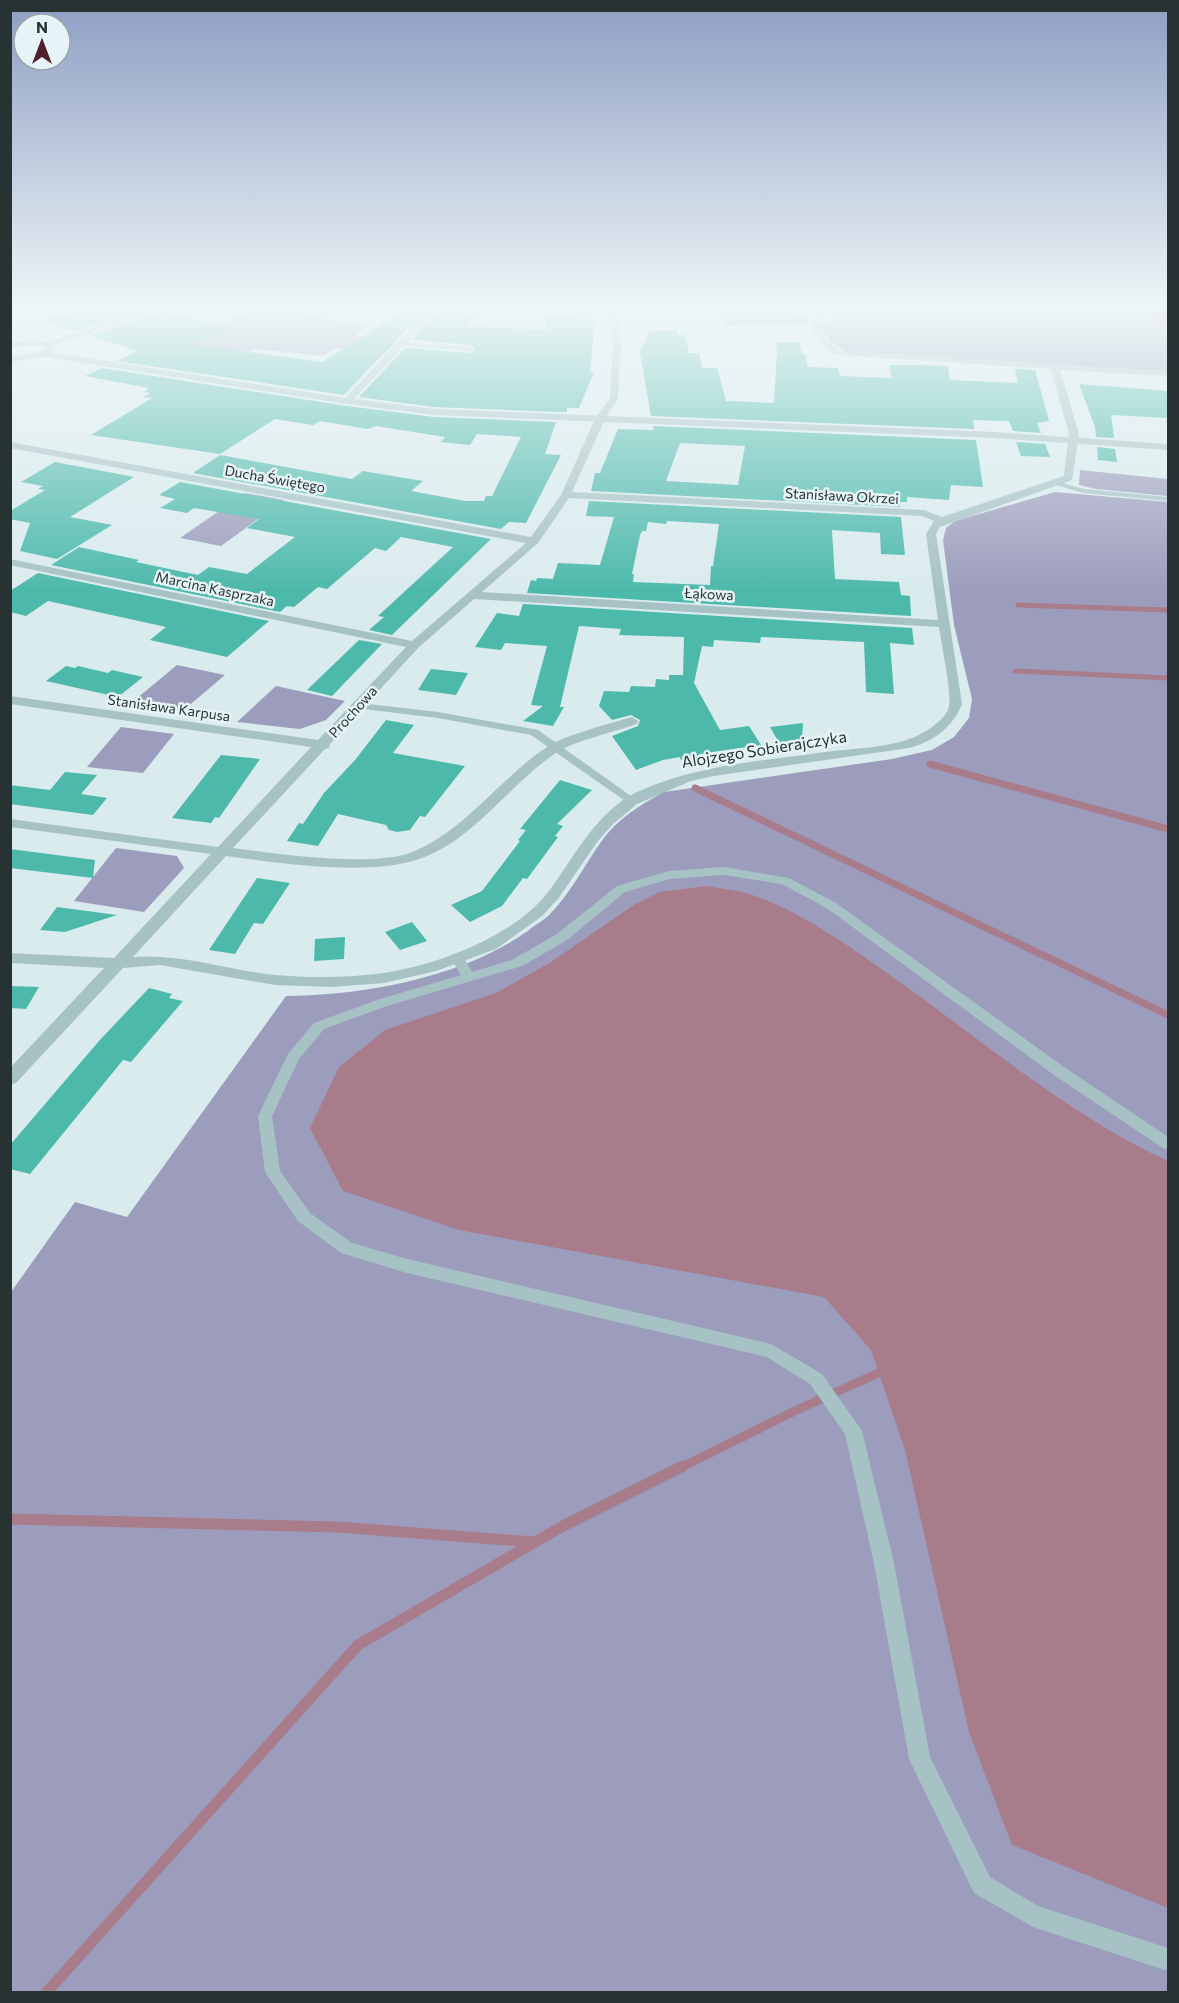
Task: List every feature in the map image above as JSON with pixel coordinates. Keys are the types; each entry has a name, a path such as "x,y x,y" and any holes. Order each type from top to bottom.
{"street":[{"path":"369,403 444,412 1073,439 1168,447"},
{"name":"Prochowa","path":"10,1079 324,745 414,645 534,541 566,495 600,420 611,403"},
{"path":"942,521 1069,478 1074,434 1065,403"},
{"name":"Ducha Świętego","path":"10,445 534,541"},
{"name":"Stanisława Okrzei","path":"566,495 924,513 942,521"},
{"name":"Alojzego Sobierajczyka","path":"10,958 119,963 160,960 275,980 332,982 384,978 458,959 490,945 537,913 553,896 593,838 608,821 632,801 687,778 909,744 932,734 945,724 953,714 956,704 931,534 936,525 942,521"},
{"name":"Marcina Kasprzaka","path":"10,562 414,645"},
{"name":"Łąkowa","path":"473,595 943,624"},
{"name":"Stanisława Karpusa","path":"10,699 324,745"},
{"path":"10,823 337,864 368,864 412,857 453,837 507,786 556,747 632,721"}],"lane":[{"path":"1059,483 1083,491 1168,499"},
{"path":"359,706 438,715 534,732 632,801"},
{"path":"1168,1144 1059,1071 832,906 785,881 724,871 669,875 621,889 562,937 517,963 382,1003 319,1026 293,1057 266,1116 273,1172 304,1217 347,1248 407,1266 771,1351 816,1378 853,1431 884,1563 920,1759 982,1885 1033,1916 1168,1959"},
{"path":"458,959 469,978"}],"shaded area":[{"path":"1080,470 1168,479 1168,496 1096,489 1079,485"},
{"path":"1055,492 1168,502 1168,1992 11,1992 11,1292 75,1202 127,1217 286,996 348,992 413,980 475,960 503,946 551,913 614,826 638,807 664,792 892,759 932,750 954,737 969,718 972,699 954,625 943,540 946,528 955,521"},
{"path":"245,493 284,500 221,546 180,538"},
{"path":"177,665 225,675 179,714 124,709"},
{"path":"276,686 345,701 326,720 300,729 237,722"},
{"path":"121,727 174,734 143,773 87,767"},
{"path":"116,848 177,856 184,868 144,912 74,901"},
{"path":"706,886 737,891 772,902 818,927 913,991 1055,1095 1091,1119 1168,1161 1168,1908 1012,1845 969,1732 905,1450 871,1350 824,1297 459,1230 343,1191 310,1128 339,1067 385,1030 496,993 551,962 635,904 660,892"}],"building":[{"path":"143,403 331,403 434,417 556,422 545,454 561,455 526,523 509,522 501,529 193,473 220,455 352,479 363,471 423,481 411,491 465,501 484,501 486,496 492,496 521,437 477,434 470,445 441,442 445,437 376,426 368,429 320,421 313,425 275,419 220,454 91,435"},
{"path":"408,403 581,403 579,408 567,408 567,412 434,407"},
{"path":"649,403 1044,403 1049,421 1037,423 1041,433 1013,431 1009,421 973,420 974,429 651,416"},
{"path":"1086,403 1168,403 1168,418 1111,415 1114,438 1096,437 1095,427"},
{"path":"653,426 976,440 983,487 951,485 949,500 907,497 907,502 900,502 900,507 591,491 595,473 600,473 618,429 654,430","holes":["680,443 745,446 738,485 666,481"]},
{"path":"1016,442 1045,444 1050,457 1021,456"},
{"path":"1097,447 1115,449 1117,462 1098,460"},
{"path":"55,462 134,477 70,517 112,525 57,559 20,551 30,523 10,519 10,511 45,490 38,489 43,486 21,482"},
{"path":"180,482 491,539 392,635 369,630 384,617 378,616 453,547 401,537 386,551 375,548 327,589 318,587 294,607 287,606 280,612 51,565 79,547 198,575 209,567 247,574 295,537 247,528 259,519 194,508 187,513 160,508 175,499 159,495"},
{"path":"589,501 901,517 905,555 881,554 880,533 832,530 835,579 899,582 901,595 910,596 911,616 527,593 531,580 553,579 558,563 600,565 614,517 586,516","holes":["648,522 719,524 710,585 633,582 634,574 632,574 640,535 642,531 646,531"]},
{"path":"38,573 269,621 227,657 150,640 166,627 48,601 26,616 10,612 10,591"},
{"path":"523,604 912,628 914,645 890,643 894,694 866,692 864,642 761,637 760,643 714,640 713,647 702,646 694,683 720,730 749,726 761,745 699,754 701,757 663,760 636,770 612,736 638,726 640,720 631,715 612,720 599,706 604,691 629,692 631,686 655,687 656,679 669,680 669,675 683,675 684,637 619,635 621,629 579,626 560,707 564,707 553,726 523,721 543,706 531,705 547,646 505,643 501,650 475,647 497,613 519,616"},
{"path":"359,640 382,644 332,696 307,690"},
{"path":"66,666 75,668 78,666 108,673 112,670 143,677 118,697 46,681"},
{"path":"431,669 468,673 456,695 418,690"},
{"path":"386,720 414,725 393,753 465,766 425,817 420,816 410,830 397,832 389,830 386,825 338,814 318,846 287,841 299,823 303,824 324,793 355,760"},
{"path":"803,723 802,739 805,743 781,746 770,727"},
{"path":"221,755 260,759 219,818 215,817 211,823 172,818"},
{"path":"65,772 97,775 81,794 107,798 93,815 10,804 10,785 50,790"},
{"path":"560,780 592,790 557,824 563,826 555,836 558,837 527,879 523,878 502,906 470,922 451,905 482,891 520,841 518,840 526,830 520,829"},
{"path":"10,849 95,860 93,878 10,868"},
{"path":"257,878 290,883 263,924 254,923 235,954 209,950"},
{"path":"57,907 117,915 65,932 40,930"},
{"path":"412,922 427,941 400,950 385,932"},
{"path":"345,937 344,959 314,961 315,939"},
{"path":"10,986 39,987 26,1009 10,1008"},
{"path":"149,988 172,994 169,998 183,1001 131,1062 123,1060 30,1174 10,1169 10,1145 99,1041"}],"waterway":[{"path":"1018,605 1168,610"},
{"path":"1015,671 1168,678"},
{"path":"930,764 1168,829"},
{"path":"695,788 1168,1015"},
{"path":"680,1468 799,1409 887,1369"},
{"path":"47,1992 358,1645 561,1527 683,1466"},
{"path":"10,1519 337,1527 533,1542"}]}
